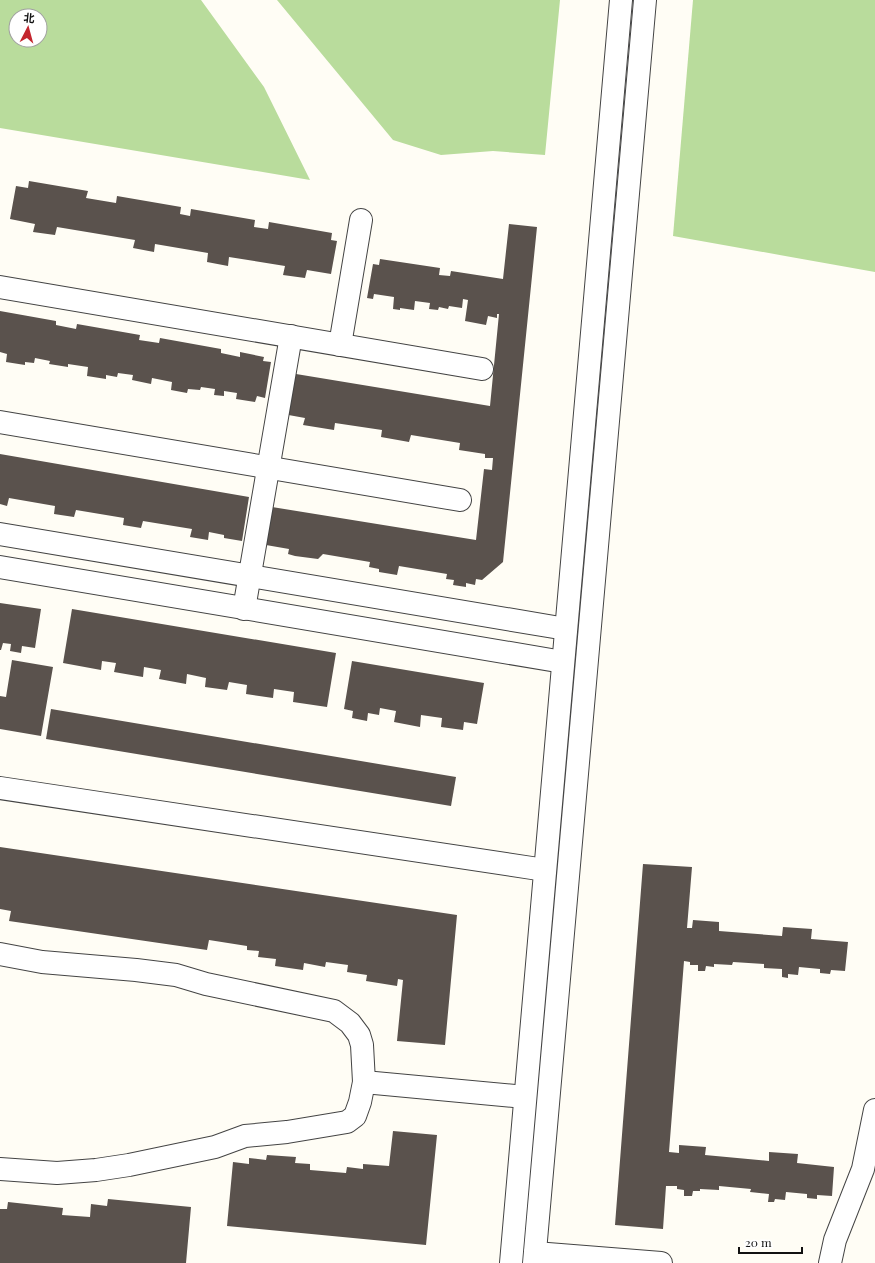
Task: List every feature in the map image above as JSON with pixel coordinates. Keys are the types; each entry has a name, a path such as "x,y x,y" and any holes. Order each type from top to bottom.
{"street":[{"path":"511,1263 621,0"},
{"path":"645,0 535,1258 661,1263"},
{"path":"340,345 361,220"},
{"path":"0,287 482,369"},
{"path":"244,609 291,336"},
{"path":"0,422 460,500"},
{"path":"0,534 566,630"},
{"path":"0,568 563,662"},
{"path":"0,788 545,870"},
{"path":"0,954 42,962 176,975 206,984 334,1011 350,1023 359,1035 362,1045 364,1082 360,1102 355,1116 347,1122 287,1132 245,1136 215,1147 129,1165 96,1170 57,1173 0,1169"},
{"path":"364,1082 525,1097"},
{"path":"830,1263 835,1240 863,1169 870,1162 875,1110"}],"green space":[{"path":"0,0 201,0 264,87 310,180 0,128"},
{"path":"277,0 560,0 545,155 493,151 441,155 393,140"},
{"path":"693,0 875,0 875,272 673,236"}],"building":[{"path":"29,181 88,191 86,198 116,203 117,196 181,207 180,214 190,216 191,209 255,220 254,227 268,229 269,222 332,233 331,240 337,241 331,274 307,270 305,278 283,275 285,266 229,257 228,266 207,262 208,253 155,244 154,252 133,248 135,240 57,227 55,235 33,232 35,224 10,219 16,186 28,188"},
{"path":"509,224 537,227 503,562 482,580 476,579 475,585 466,583 466,587 453,585 454,580 446,579 447,574 399,566 397,575 379,572 379,569 369,567 370,562 323,554 318,559 295,556 288,554 289,549 266,545 272,507 476,540 484,469 492,470 493,458 485,458 485,454 459,450 460,443 411,435 409,442 381,437 382,430 335,423 334,430 303,425 305,418 283,414 290,373 490,406 499,314 497,314 497,318 488,316 486,325 465,321 468,300 463,299 462,308 449,306 448,309 439,307 438,310 429,309 430,303 415,301 414,310 400,308 400,310 393,309 394,297 374,294 373,299 367,298 373,264 379,265 380,259 440,268 439,275 450,276 451,271 503,279"},
{"path":"0,311 56,321 56,325 76,329 77,324 140,335 139,340 159,343 160,338 221,349 221,353 240,357 240,352 264,357 263,361 271,362 265,398 257,396 255,402 236,399 237,393 224,391 224,396 214,395 215,389 201,387 200,390 188,389 187,393 171,390 172,382 152,378 151,384 132,380 133,375 118,373 117,377 106,375 106,379 87,376 88,367 68,364 68,367 49,364 50,361 35,358 34,363 25,362 25,365 6,362 7,354 0,352"},
{"path":"0,454 249,497 242,541 224,538 224,535 209,532 208,540 190,537 192,529 143,521 141,528 123,525 124,518 76,510 74,517 54,514 55,506 9,498 7,506 0,504"},
{"path":"0,603 41,609 35,648 22,646 21,653 10,651 11,644 3,643 0,650"},
{"path":"72,609 336,653 327,707 293,702 294,692 274,689 273,698 246,694 247,685 229,682 227,690 205,687 206,678 187,674 186,684 159,679 161,670 144,667 143,677 114,672 116,663 102,661 101,670 63,663"},
{"path":"12,660 53,667 41,736 0,729 0,696 6,697"},
{"path":"352,661 484,683 477,724 464,722 463,730 441,727 442,718 421,715 420,727 394,722 396,711 380,708 379,715 368,713 367,721 352,718 353,711 344,709"},
{"path":"51,709 456,777 451,806 46,739"},
{"path":"0,847 457,915 445,1045 397,1041 403,980 398,979 397,986 366,981 367,975 347,972 348,965 326,962 325,967 304,963 303,970 275,966 276,959 258,957 259,951 247,950 247,946 209,940 207,950 9,921 11,911 0,909"},
{"path":"643,864 692,867 687,928 692,928 693,920 719,922 719,931 782,936 783,927 812,929 811,939 848,942 845,971 831,970 830,974 820,973 820,969 799,967 798,975 788,974 788,978 782,977 782,969 764,968 764,964 733,962 732,965 714,964 714,967 706,966 705,971 698,971 698,965 690,965 690,962 684,961 669,1152 679,1153 679,1145 706,1147 705,1155 769,1161 769,1152 798,1154 797,1163 834,1167 832,1196 817,1195 817,1199 807,1198 807,1194 786,1192 785,1200 775,1199 774,1202 768,1202 769,1194 750,1192 751,1189 719,1186 719,1190 700,1189 700,1191 693,1191 692,1196 684,1196 684,1190 677,1189 677,1186 666,1186 663,1229 615,1225"},
{"path":"393,1131 437,1135 426,1245 227,1226 233,1162 249,1164 249,1158 266,1160 267,1155 296,1157 295,1163 310,1164 310,1170 346,1173 347,1167 363,1169 363,1164 389,1166"},
{"path":"108,1199 191,1207 186,1263 0,1263 0,1209 7,1209 8,1202 63,1208 62,1215 90,1217 91,1204 107,1206"}]}
